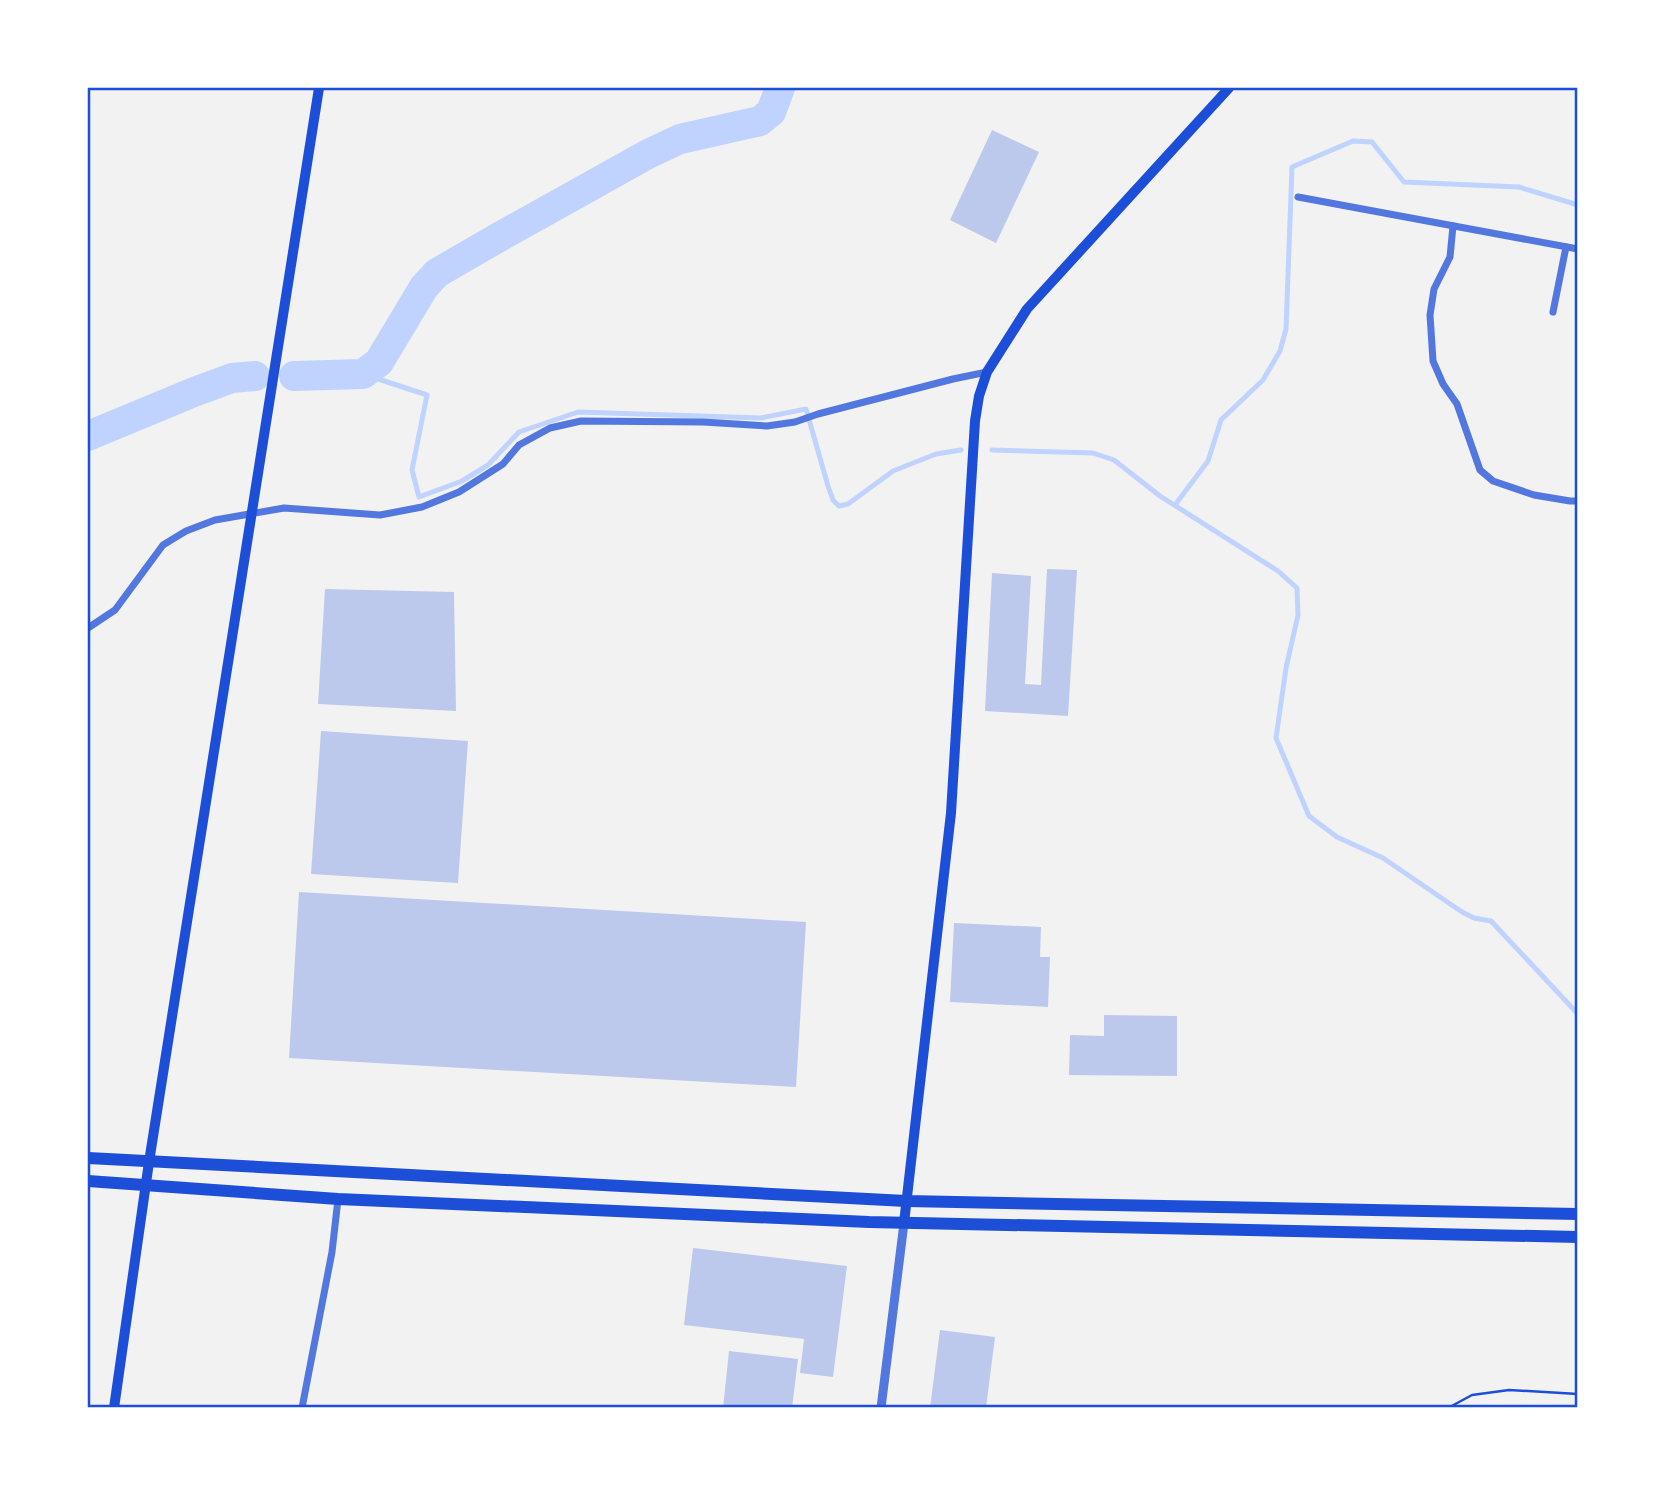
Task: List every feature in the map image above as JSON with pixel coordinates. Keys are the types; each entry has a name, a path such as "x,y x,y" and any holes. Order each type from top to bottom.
{"highway":[{"path":"88,1158 906,1200 1577,1214"},
{"path":"88,1181 338,1199 904,1223 1577,1237"}],"main road":[{"path":"114,1408 149,1162 319,88"},
{"path":"904,1223 951,813 975,421 979,396 987,372 1027,309 1229,88"}],"street":[{"path":"1298,197 1577,249"},
{"path":"1453,226 1450,257 1434,289 1430,315 1433,361 1443,384 1457,404 1480,470 1493,481 1534,495 1577,501"},
{"path":"1553,312 1566,247"},
{"path":"88,628 115,610 163,545 186,531 215,520 284,508 380,515 422,508 459,492 503,464 519,445 550,428 581,421 703,422 767,426 794,422 987,372"},
{"path":"302,1408 332,1252 338,1199"},
{"path":"881,1408 904,1223"}],"path":[{"path":"1448,1408 1472,1395 1509,1390 1577,1394"}],"building":[{"path":"992,130 1039,152 996,243 950,220"},
{"path":"1047,569 1077,570 1068,716 985,711 992,573 1031,576 1025,684 1041,685"},
{"path":"325,589 454,592 456,711 318,704"},
{"path":"321,731 468,741 458,883 311,874"},
{"path":"299,892 806,922 796,1087 289,1058"},
{"path":"954,923 1041,927 1040,957 1050,957 1048,1007 950,1002"},
{"path":"1104,1015 1177,1016 1177,1076 1069,1075 1070,1035 1104,1036"},
{"path":"693,1248 847,1266 833,1377 800,1373 804,1339 684,1325"},
{"path":"940,1330 995,1337 986,1408 930,1408"},
{"path":"729,1351 798,1359 792,1408 723,1408"}],"waterway":[{"path":"294,376 363,374 379,362 424,287 437,273 648,154 680,139 760,121 771,112 780,88"},
{"path":"1175,505 1208,461 1221,420 1263,380 1280,351 1286,329 1292,167 1353,141 1372,142 1404,182 1519,187 1578,205"},
{"path":"363,374 427,395 412,470 419,497 462,481 488,465 519,432 578,412 761,418 806,409 828,486 833,500 839,506 848,504 893,471 936,454 961,450"},
{"path":"88,436 232,378 255,376"},
{"path":"992,450 1093,453 1114,460 1160,496 1278,571 1297,588 1298,615 1286,668 1276,738 1309,816 1337,837 1383,858 1462,912 1474,918 1491,921 1578,1014"}]}
